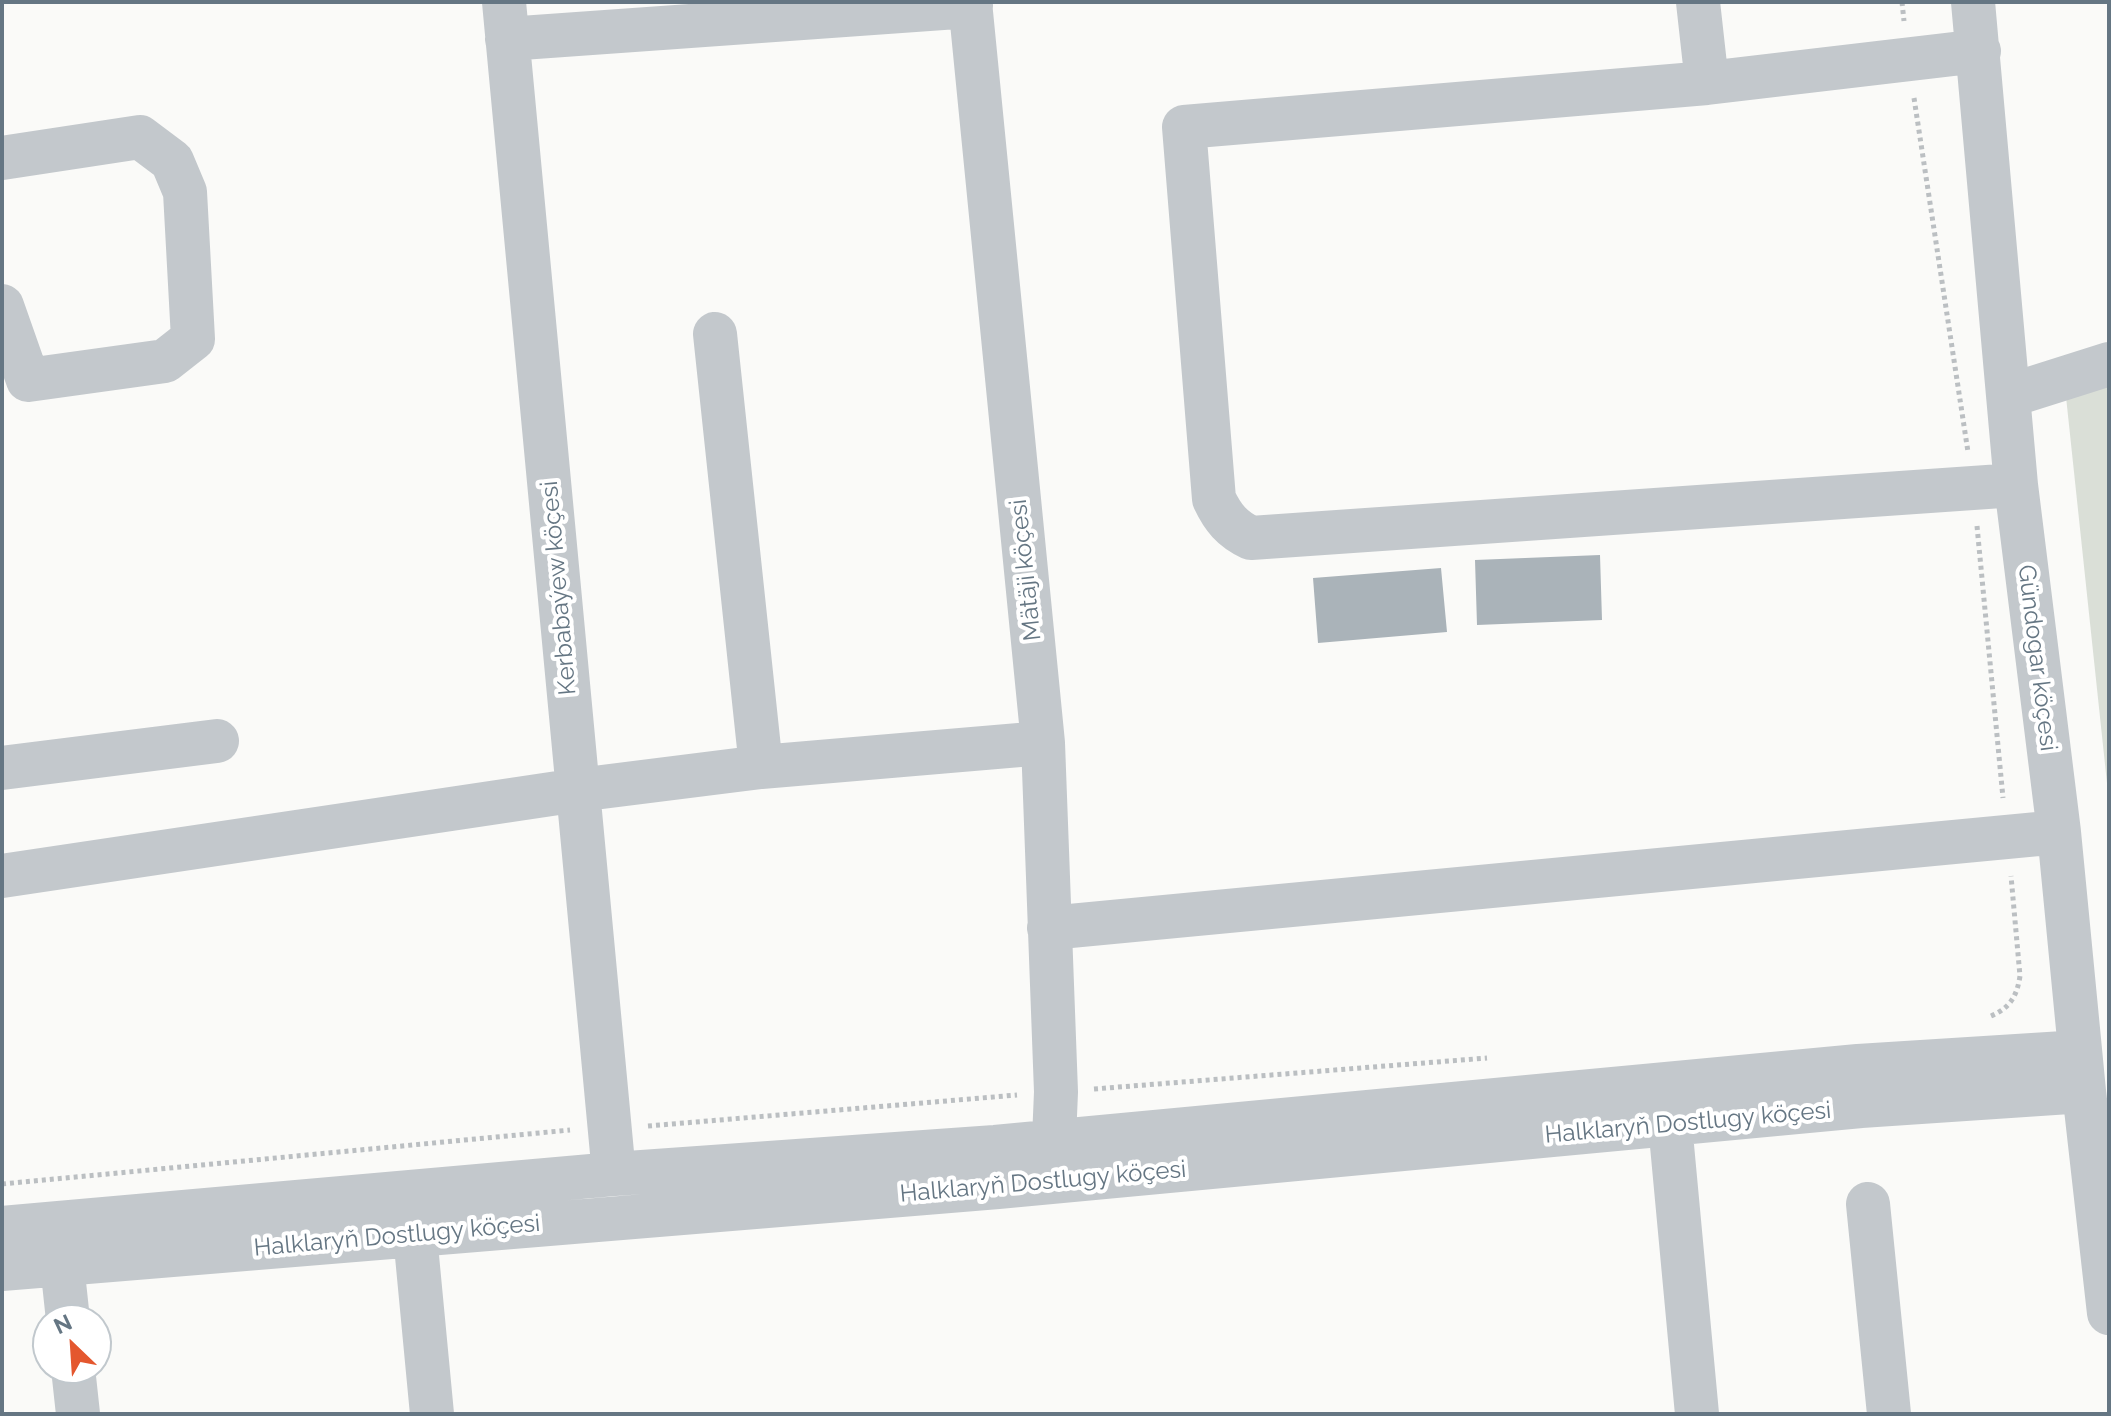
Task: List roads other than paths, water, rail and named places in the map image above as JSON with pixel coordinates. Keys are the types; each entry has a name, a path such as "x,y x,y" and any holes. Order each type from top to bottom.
{"street":[{"path":"1698,2 1707,83"},
{"name":"Gündogar köçesi","path":"1973,2 2016,485 2059,832 2109,1313"},
{"path":"506,21 971,4"},
{"name":"Mätäji köçesi","path":"971,4 1043,743 1056,1092 1054,1139"},
{"name":"Kerbabaýew köçesi","path":"506,21 614,1174"},
{"path":"1979,51 1707,83 1184,127 1214,499 1223,517 1236,531 1251,538 2016,485"},
{"path":"2,158 140,137 172,161 185,192 193,339 165,361 28,380 2,309"},
{"path":"715,334 761,767"},
{"path":"2008,396 2109,364"},
{"path":"2,768 217,741"},
{"path":"2,876 578,790 761,767 1043,743"},
{"path":"1049,928 2059,832"},
{"name":"Halklaryň Dostlugy köçesi","path":"2,1228 614,1174 995,1147 1054,1139 1858,1066 2082,1071"},
{"name":"Halklaryň Dostlugy köçesi","path":"2,1269 998,1187 1861,1106 2082,1071"},
{"path":"1670,1124 1697,1414"},
{"path":"1868,1204 1889,1414"},
{"path":"415,1235 432,1414"},
{"path":"62,1264 66,1304"},
{"path":"75,1384 78,1414"}]}
